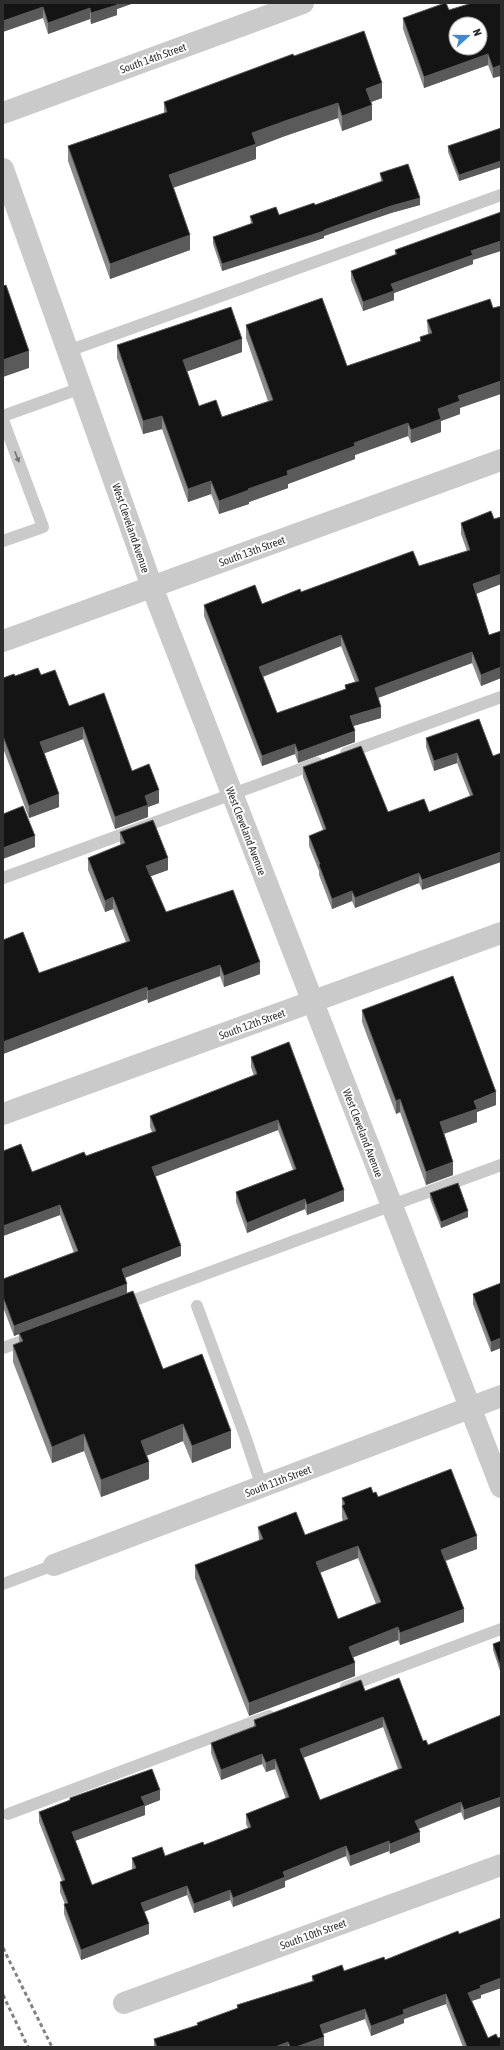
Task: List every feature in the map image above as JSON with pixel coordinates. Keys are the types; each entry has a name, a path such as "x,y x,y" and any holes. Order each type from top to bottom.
{"street":[{"name":"South 14th Street","path":"3,113 303,3"},
{"name":"West Cleveland Avenue","path":"3,169 152,587 501,1487"},
{"name":"South 13th Street","path":"3,641 501,460"},
{"name":"South 12th Street","path":"3,1114 501,933"},
{"name":"South 11th Street","path":"54,1565 501,1396"},
{"name":"South 10th Street","path":"124,2003 501,1865"}],"lane":[{"path":"68,351 501,194"},
{"path":"3,416 81,388"},
{"path":"3,420 43,527 3,541"},
{"path":"3,878 501,696"},
{"path":"108,1309 501,1165"},
{"path":"197,1306 245,1436 262,1487"},
{"path":"3,1348 48,1331"},
{"path":"3,1584 54,1565"},
{"path":"337,1691 501,1629"},
{"path":"8,1814 277,1713"}],"building":[{"path":"3,3 117,3 117,5 91,13 90,8 48,23 43,7 3,21"},
{"path":"445,3 449,10 472,3 501,3 501,65 493,68 488,54 488,16 448,16 448,56 482,56 424,77 403,18"},
{"path":"364,31 382,83 366,89 372,105 342,116 338,103 285,121 252,133 256,144 169,175 190,235 110,264 68,146 167,112 164,102 293,54 294,56"},
{"path":"501,128 501,161 459,175 448,146"},
{"path":"408,164 420,198 391,206 324,231 222,264 213,237 253,223 250,216 276,207 279,215 314,203 315,205 383,181 380,173"},
{"path":"501,212 501,241 471,251 473,255 391,284 394,291 363,302 351,271 397,254 395,250"},
{"path":"6,285 29,351 3,360 3,286"},
{"path":"322,298 347,366 421,341 420,337 432,333 427,320 490,299 493,308 501,306 501,381 458,396 460,401 438,409 441,419 411,430 408,423 354,443 355,446 287,471 288,475 219,501 211,481 188,489 162,416 143,421 117,345 231,307 242,339 183,360 199,406 216,400 222,417 273,400 246,325"},
{"path":"491,511 494,519 501,517 501,574 473,584 489,635 501,631 501,667 481,675 472,652 375,688 381,707 350,716 355,731 298,752 295,744 262,756 204,605 255,585 262,604 300,589 301,592 413,551 419,566 470,550 461,523","holes":["341,635 359,681 345,685 346,689 277,713 259,667"]},
{"path":"38,668 41,675 55,670 69,706 104,693 132,771 149,764 159,790 145,796 148,805 115,817 83,727 40,742 59,794 29,806 3,736 3,678 14,674 15,676"},
{"path":"479,719 493,756 501,753 501,852 422,880 419,873 355,898 352,891 332,899 309,836 326,829 303,767 361,746 388,812 424,799 429,812 473,795 457,753 434,761 426,738"},
{"path":"23,806 35,836 3,848 3,814"},
{"path":"153,820 168,858 146,866 166,912 233,890 260,962 224,976 220,965 148,991 147,987 3,1042 3,940 23,932 39,973 130,941 113,897 105,901 88,858 125,843 120,832"},
{"path":"453,976 496,1092 474,1101 477,1109 440,1122 453,1162 426,1172 400,1099 396,1101 362,1010"},
{"path":"289,1042 344,1190 307,1205 305,1199 247,1223 236,1192 296,1169 278,1120 152,1167 181,1246 122,1269 127,1284 14,1326 3,1297 3,1279 78,1251 60,1205 3,1226 3,1151 21,1144 32,1172 84,1152 86,1156 156,1131 150,1116 257,1074 251,1057"},
{"path":"458,1183 468,1211 441,1222 430,1193"},
{"path":"501,1283 501,1338 491,1342 473,1294"},
{"path":"133,1291 163,1369 202,1354 231,1431 192,1446 183,1424 141,1441 149,1462 101,1480 84,1434 52,1447 13,1345 23,1341 19,1333"},
{"path":"451,1469 477,1536 441,1550 464,1609 400,1633 398,1627 349,1647 355,1663 249,1703 195,1565 263,1539 258,1527 296,1512 305,1535 348,1519 342,1506 345,1504 342,1498 371,1487 373,1493 376,1492 378,1497","holes":["358,1546 381,1602 338,1619 316,1562"]},
{"path":"501,1641 501,1668 493,1644"},
{"path":"399,1678 423,1741 426,1740 428,1745 501,1715 501,1797 464,1810 461,1802 415,1821 420,1832 390,1844 389,1841 350,1856 346,1846 283,1872 285,1877 233,1898 230,1890 194,1904 187,1886 141,1903 149,1924 81,1950 64,1904 68,1903 60,1882 65,1880 39,1812 70,1800 70,1798 152,1769 160,1790 141,1797 145,1805 72,1832 92,1885 136,1868 132,1858 162,1847 165,1856 203,1842 204,1845 251,1827 246,1814 289,1797 275,1759 266,1763 262,1754 221,1770 211,1743 256,1726 254,1720 361,1680 365,1691","holes":["383,1717 402,1768 320,1800 300,1749"]},
{"path":"501,1918 501,1978 480,1986 481,1988 468,1993 488,2038 496,2034 498,2038 501,2037 501,2047 467,2047 446,1994 403,2010 404,2014 371,2026 365,2009 320,2025 324,2037 296,2047 290,2047 288,2042 275,2047 157,2047 154,2039 198,2025 197,2023 238,2008 237,2005 314,1981 312,1976 342,1965 344,1971 384,1957 385,1960 458,1931 459,1934"}],"railway":[{"path":"3,1948 52,2047"},
{"path":"3,1995 28,2047"}]}
